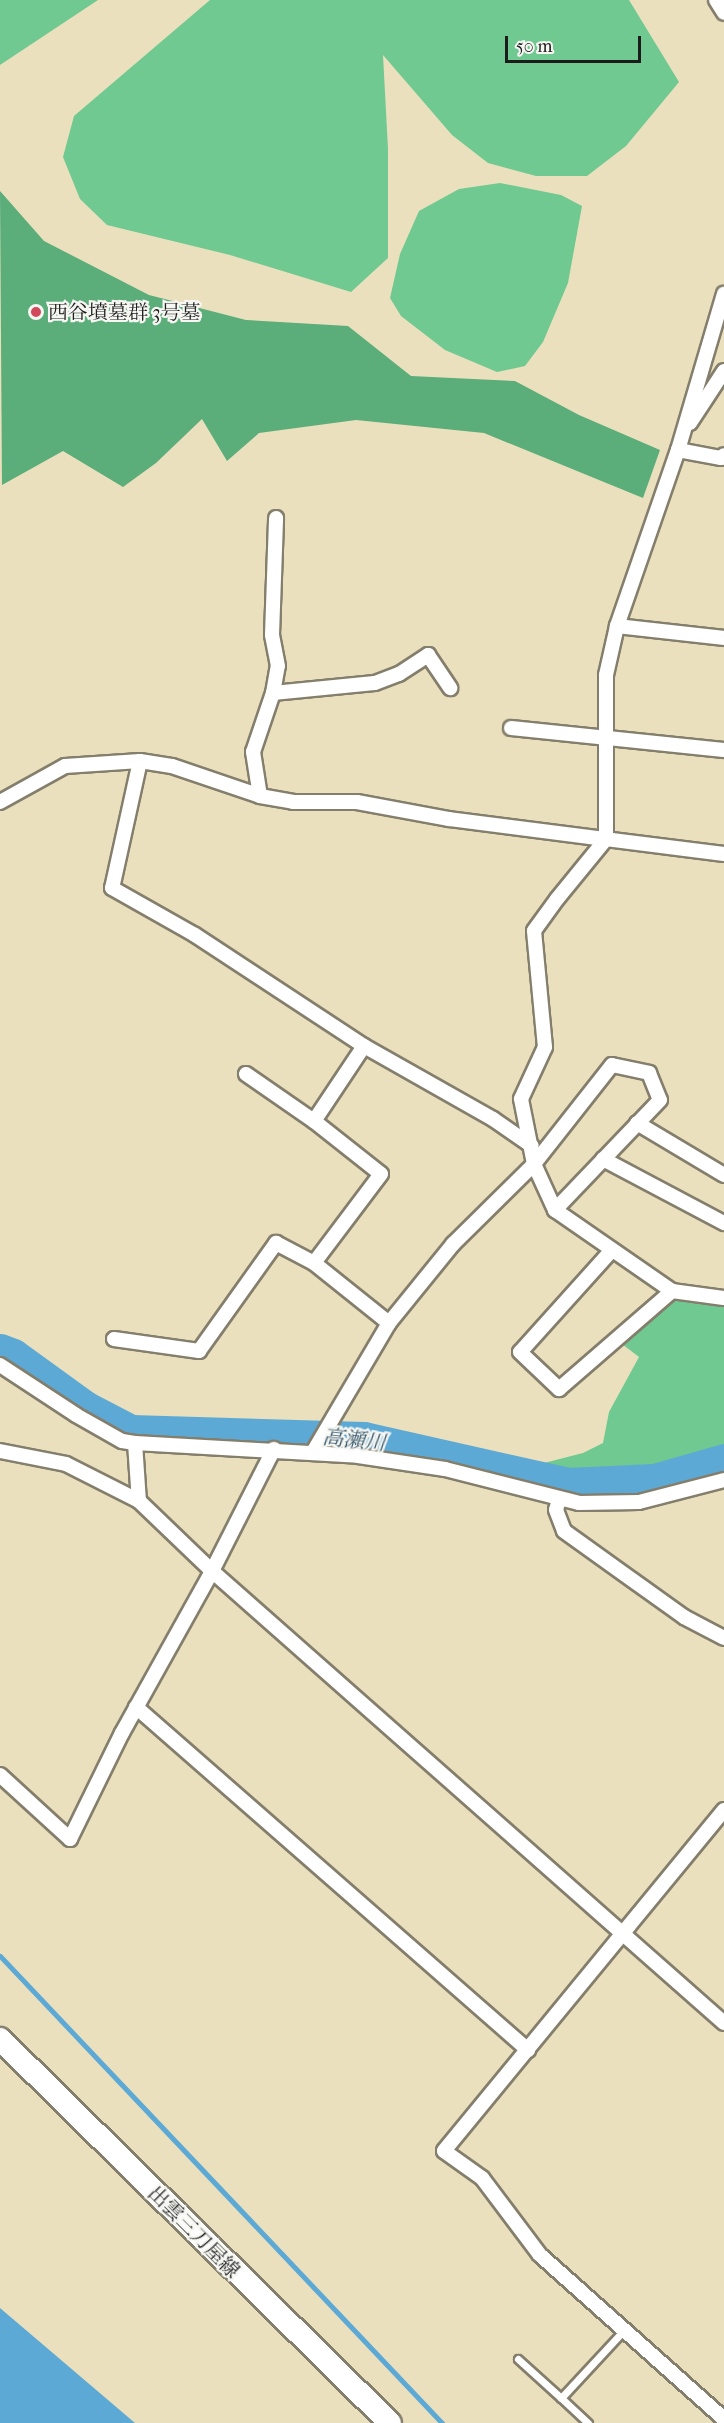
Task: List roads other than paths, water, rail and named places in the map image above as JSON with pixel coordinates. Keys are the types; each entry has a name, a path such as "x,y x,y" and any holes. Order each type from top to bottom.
{"main road":[{"name":"出雲三刀屋線","path":"0,2039 390,2423"}],"street":[{"path":"716,0 724,14"},
{"path":"724,294 679,443 617,626 606,675 606,839 534,931 545,1047 521,1099 534,1164 555,1210 672,1291 724,1298"},
{"path":"679,443 724,372"},
{"path":"679,443 723,460"},
{"path":"260,796 253,752 273,693 278,666 272,635 276,518"},
{"path":"617,626 724,638"},
{"path":"273,693 375,683 399,675 428,655 450,688"},
{"path":"511,728 724,750"},
{"path":"140,761 112,888 195,935 364,1046 493,1119 532,1146"},
{"path":"0,802 65,766 140,761 172,766 260,796 293,802 357,802 448,819 724,854"},
{"path":"314,1120 364,1046"},
{"path":"312,1452 388,1323 453,1244 534,1164 612,1065 649,1073 660,1100 555,1210"},
{"path":"246,1074 314,1120 381,1174 314,1263"},
{"path":"637,1124 724,1174"},
{"path":"603,1159 724,1223"},
{"path":"114,1339 199,1351 276,1243 314,1263 388,1323"},
{"path":"612,1250 520,1352 560,1389 672,1291"},
{"path":"0,1365 76,1415 122,1441 358,1456 445,1469 559,1500 579,1503 639,1502 724,1480"},
{"path":"135,1443 139,1501"},
{"path":"0,1774 70,1839 136,1707 212,1570 274,1449"},
{"path":"0,1451 66,1464 139,1501 212,1570 724,2023"},
{"path":"559,1500 556,1510 564,1531 684,1617 724,1638"},
{"path":"136,1707 528,2050"},
{"path":"724,1810 624,1935 444,2151 482,2178 540,2255 724,2419"}],"lane":[{"path":"561,2398 624,2330"},
{"path":"518,2359 588,2423"}],"water":[{"path":"0,2308 135,2423 0,2423"}],"waterway":[{"name":"高瀬川","path":"0,1350 13,1355 85,1407 131,1431 364,1438 568,1484 654,1480 724,1460"},
{"path":"0,1956 442,2423"}],"place":[{"name":"西谷墳墓群 3号墓","path":"36,312"}]}
